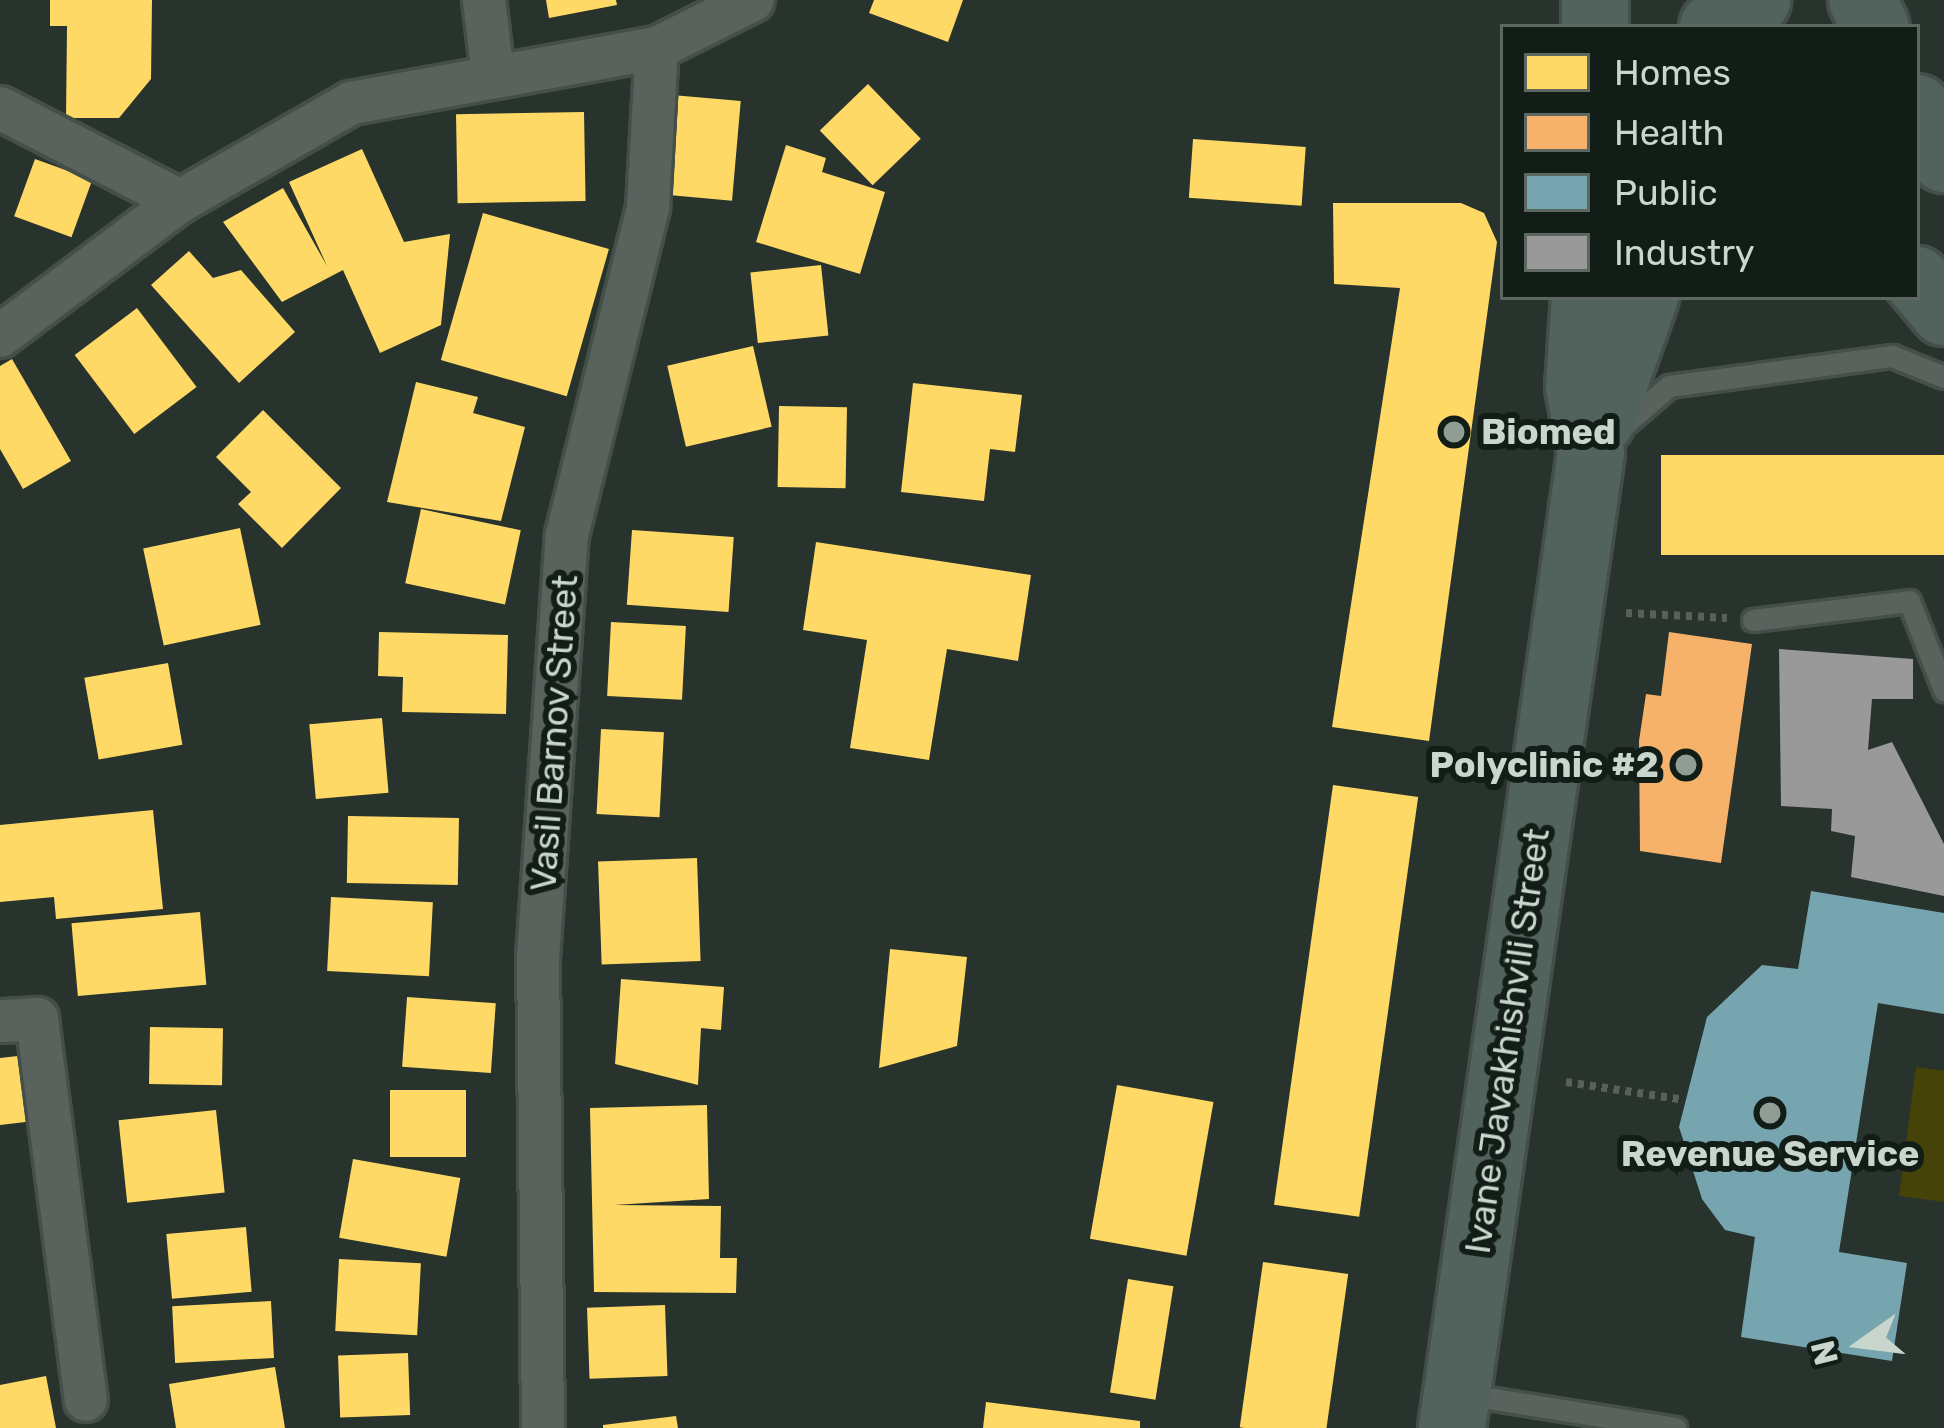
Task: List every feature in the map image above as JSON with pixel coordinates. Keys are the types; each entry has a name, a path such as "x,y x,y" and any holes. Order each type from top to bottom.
{"main road":[{"path":"1920,114 1944,159"},
{"path":"1920,284 1944,313"},
{"name":"Ivane Javakhishvili Street","path":"1454,1410 1591,453 1579,387 1585,300"},
{"path":"1591,453 1644,300"}],"street":[{"path":"484,0 493,74"},
{"path":"0,336 180,201 352,103 657,48 753,0"},
{"name":"Vasil Barnov Street","path":"543,1428 538,958 567,535 648,207 657,48"},
{"path":"0,108 180,201"},
{"path":"0,1021 37,1018 86,1400"}],"lane":[{"path":"1591,453 1669,386 1892,356 1944,376"},
{"path":"1753,620 1909,601 1944,690"},
{"path":"1454,1410 1676,1428"}],"path":[{"path":"1626,613 1753,620"},
{"path":"1566,1082 1679,1099"}],"shaded area":[{"path":"1916,1067 1944,1071 1944,1202 1899,1196"}],"building: Homes":[{"path":"50,0 152,0 151,79 119,118 66,118 67,26 50,26"},
{"path":"546,0 616,0 617,5 549,18"},
{"path":"874,0 963,0 948,42 869,13"},
{"path":"868,84 921,139 873,185 820,131"},
{"path":"672,95 741,101 732,201 663,195"},
{"path":"584,112 586,201 458,203 456,114"},
{"path":"1193,139 1306,147 1302,206 1189,198"},
{"path":"786,145 826,158 822,172 885,192 860,274 756,242"},
{"path":"362,149 404,242 450,234 441,325 380,353 343,270 282,302 223,222 283,188 327,266 289,182"},
{"path":"35,159 92,180 71,237 14,216"},
{"path":"1333,203 1461,203 1484,213 1497,242 1429,741 1332,727 1400,288 1334,284"},
{"path":"483,213 609,249 567,396 441,360"},
{"path":"189,251 213,278 241,270 295,332 239,383 151,285"},
{"path":"821,265 828,336 758,343 750,272"},
{"path":"137,308 197,387 134,434 75,355"},
{"path":"753,346 772,427 686,447 667,366"},
{"path":"12,359 71,461 23,489 0,449 0,366"},
{"path":"416,382 478,397 473,413 525,427 501,521 387,502"},
{"path":"913,383 1022,395 1015,452 990,449 984,501 901,492"},
{"path":"779,406 847,407 846,488 778,487"},
{"path":"263,410 341,488 282,548 238,504 251,492 216,457"},
{"path":"1661,455 1944,455 1944,555 1661,555"},
{"path":"421,509 521,530 505,605 405,583"},
{"path":"240,528 261,625 164,645 143,549"},
{"path":"632,530 734,537 729,612 627,605"},
{"path":"816,542 1031,575 1018,661 947,649 929,760 850,748 867,640 803,630"},
{"path":"611,622 686,626 682,700 607,696"},
{"path":"379,632 508,635 506,714 402,712 403,677 378,676"},
{"path":"168,663 182,745 99,759 84,678"},
{"path":"382,718 389,793 316,799 309,724"},
{"path":"601,729 664,732 659,817 597,814"},
{"path":"1333,785 1418,797 1359,1217 1274,1205"},
{"path":"153,810 163,909 56,919 54,897 0,902 0,825"},
{"path":"348,816 459,818 458,885 347,883"},
{"path":"697,858 701,961 602,964 598,861"},
{"path":"331,897 433,902 429,976 327,971"},
{"path":"200,912 206,985 78,996 71,923"},
{"path":"890,949 967,957 957,1046 879,1068"},
{"path":"621,979 724,987 721,1030 701,1028 698,1085 615,1064"},
{"path":"407,997 496,1003 491,1073 402,1067"},
{"path":"150,1027 223,1028 222,1085 149,1084"},
{"path":"27,1055 34,1121 0,1125 0,1058"},
{"path":"1117,1085 1214,1102 1186,1256 1090,1239"},
{"path":"390,1090 466,1090 466,1157 390,1157"},
{"path":"707,1105 709,1199 614,1205 721,1206 720,1258 737,1258 736,1293 594,1292 590,1108"},
{"path":"216,1110 225,1193 127,1203 119,1120"},
{"path":"353,1159 460,1178 446,1257 339,1238"},
{"path":"246,1227 252,1292 172,1299 166,1234"},
{"path":"339,1259 421,1263 417,1335 335,1331"},
{"path":"1263,1262 1348,1274 1327,1428 1240,1427"},
{"path":"1128,1279 1173,1286 1155,1400 1110,1393"},
{"path":"271,1301 274,1358 175,1363 172,1306"},
{"path":"665,1305 667,1376 590,1379 587,1308"},
{"path":"408,1353 410,1415 340,1417 338,1355"},
{"path":"275,1367 285,1428 176,1428 169,1384"},
{"path":"46,1376 56,1428 0,1428 0,1385"},
{"path":"986,1402 1140,1421 1140,1428 983,1428"},
{"path":"676,1416 678,1428 603,1428 603,1425"}],"building: Health":[{"name":"Polyclinic #2","path":"1669,632 1752,644 1721,863 1640,851 1639,741 1646,694 1661,696"}],"building: Public":[{"name":"Revenue Service","path":"1811,891 1944,913 1944,1014 1878,1003 1839,1252 1907,1263 1892,1361 1741,1337 1755,1237 1725,1230 1702,1199 1679,1127 1707,1017 1762,965 1798,969"}],"building: Industry":[{"path":"1779,649 1913,659 1913,699 1872,699 1868,750 1892,742 1944,844 1944,896 1851,877 1855,836 1831,831 1832,809 1781,806"}],"place":[{"name":"Biomed","path":"1454,432"},
{"name":"Polyclinic #2","path":"1686,765"},
{"name":"Revenue Service","path":"1770,1113"}]}
